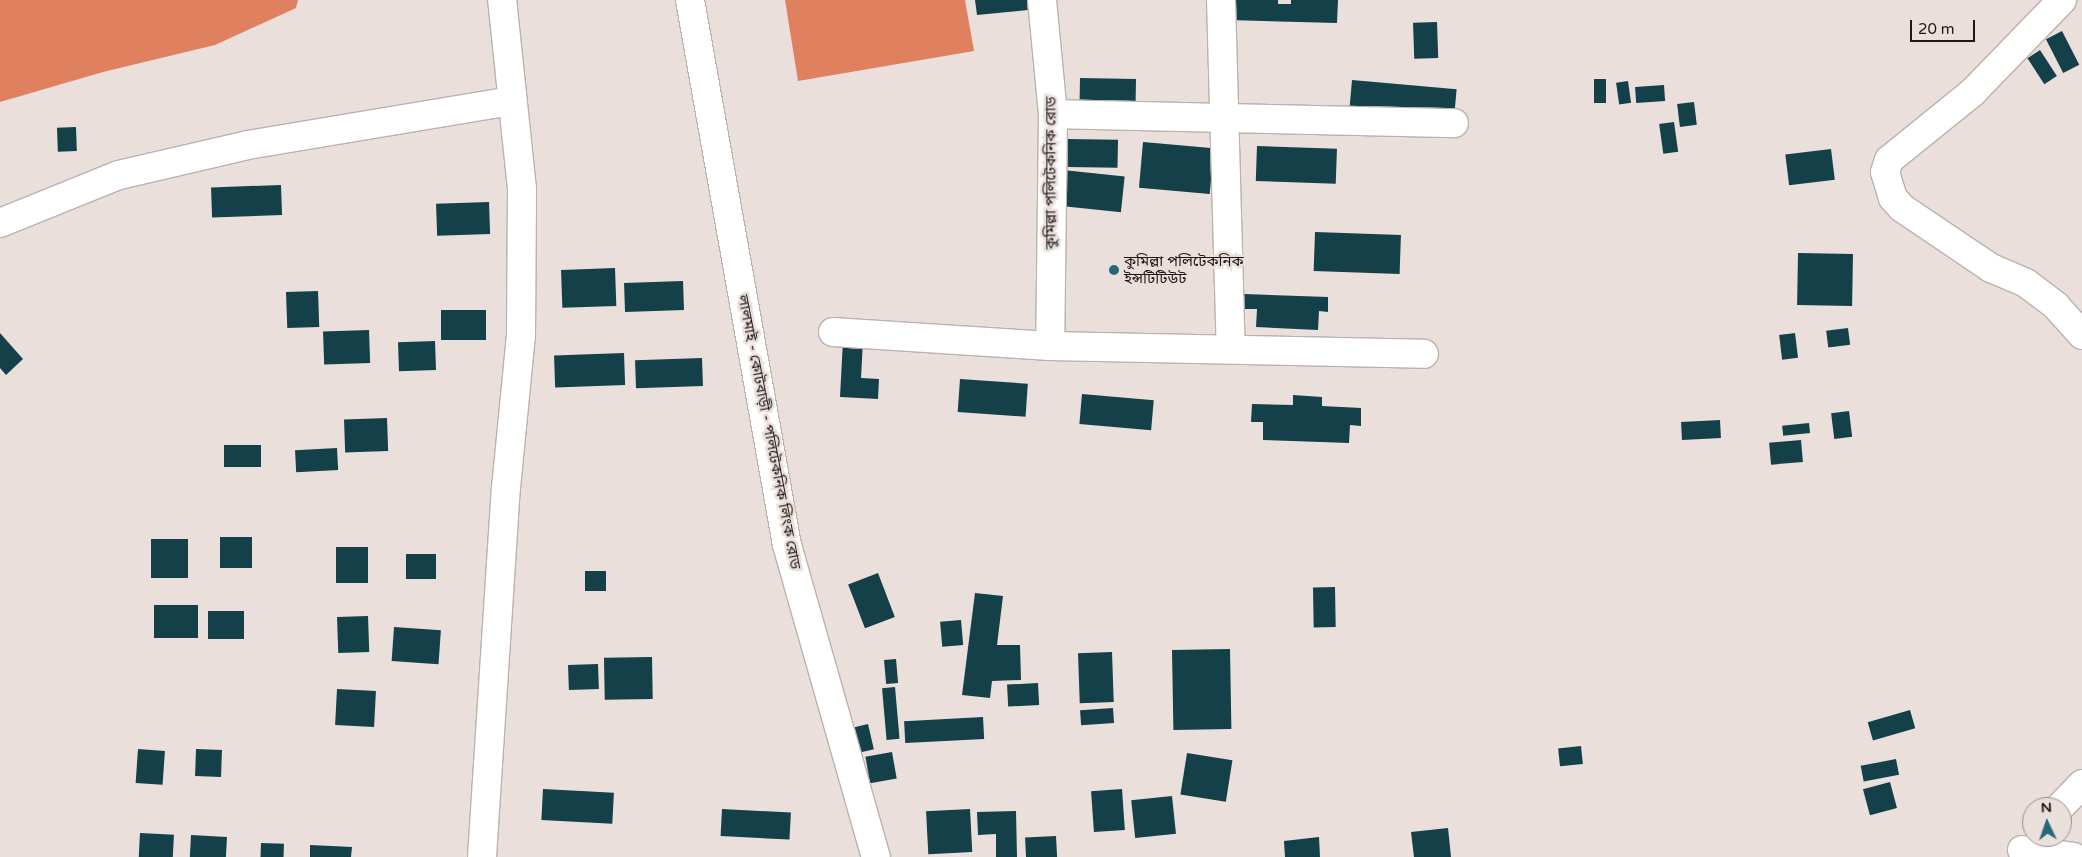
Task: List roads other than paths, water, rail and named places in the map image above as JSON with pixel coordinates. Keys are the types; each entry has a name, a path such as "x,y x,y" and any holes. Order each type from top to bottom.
{"street":[{"path":"482,857 506,488 521,336 522,189 502,0"},
{"name":"লালমাই - কোটবাড়ী - পলিটেকনিক লিংক রোড","path":"690,0 787,545 876,857"},
{"name":"কুমিল্লা পলিটেকনিক রোড","path":"1042,0 1053,114 1050,346"},
{"path":"1221,0 1231,349"},
{"path":"2062,0 1972,92 1889,160 1885,172 1893,198 1902,208 1991,268 2026,283 2056,306 2082,335"},
{"path":"0,223 119,175 248,146 512,101"},
{"path":"1053,114 1454,123"},
{"path":"833,332 1050,346 1424,354"},
{"path":"2070,797 2082,784"},
{"path":"2021,848 2074,857"}],"place":[{"name":"কুমিল্লা পলিটেকনিক ইন্সটিটিউট","path":"1114,270"}]}
